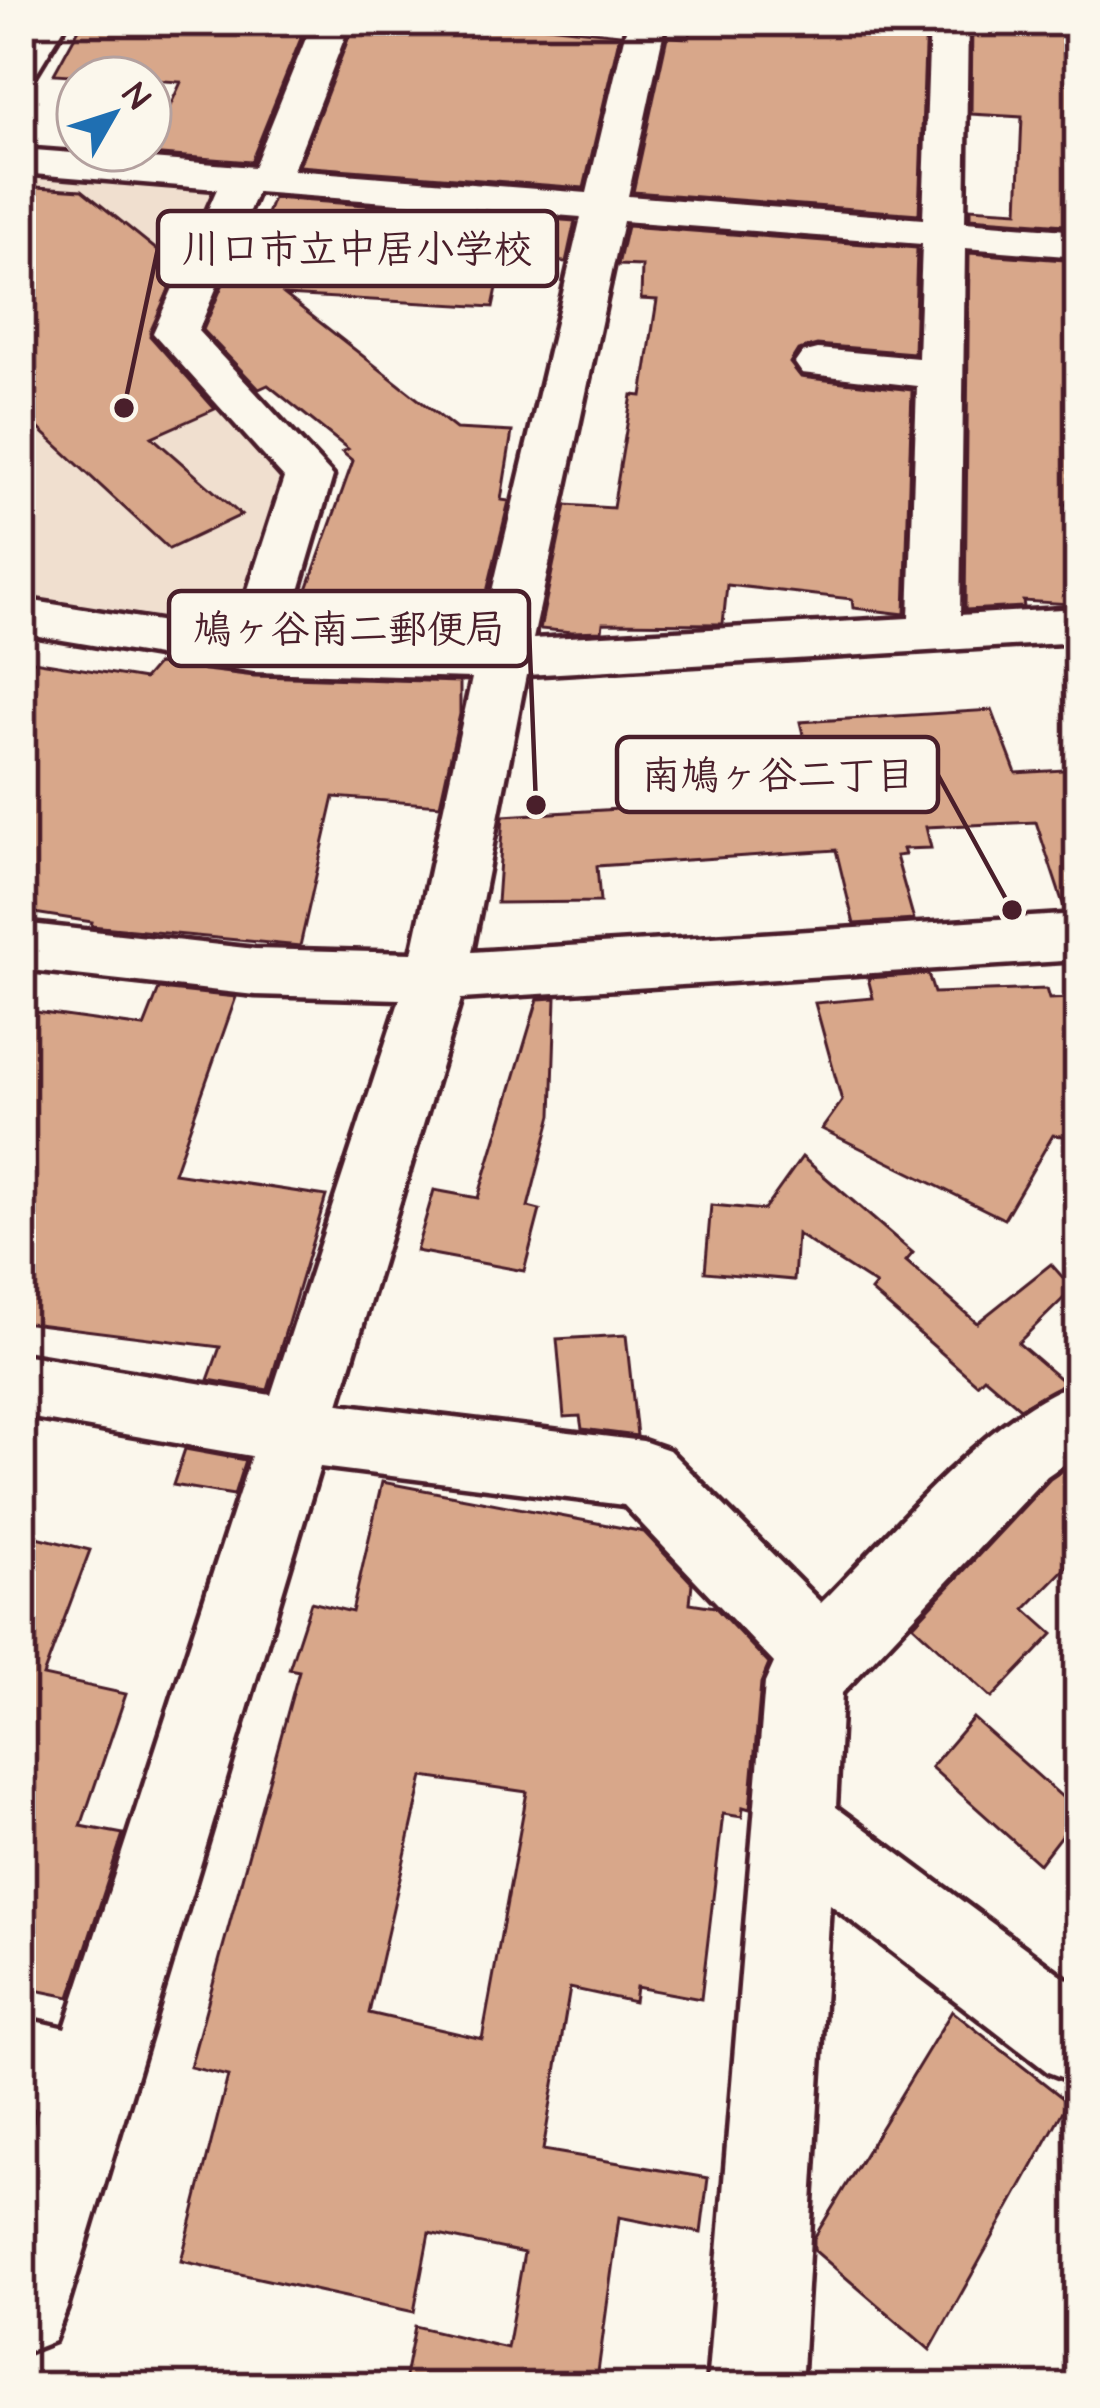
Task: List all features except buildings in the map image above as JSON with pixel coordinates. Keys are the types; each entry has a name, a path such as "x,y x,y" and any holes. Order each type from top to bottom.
{"street":[{"path":"254,654 309,476 175,333 332,21"},
{"path":"21,2308 56,2069 293,1431 437,977 502,660 647,21"},
{"path":"934,636 949,21"},
{"path":"21,67 38,25"},
{"path":"21,161 1079,244"},
{"path":"818,363 942,374"},
{"path":"21,616 254,654 502,660 1079,625"},
{"path":"21,946 255,972 437,977 1079,937"},
{"path":"21,1384 293,1431 643,1474 821,1657"},
{"path":"754,2387 804,1684 821,1657 1022,1454 1079,1413"},
{"path":"796,1828 1079,2042"}],"shaded area":[{"path":"21,169 211,184 221,192 159,337 295,479 250,629 228,638 21,595"}],"place":[{"name":"川口市立中居小学校","path":"124,408"},
{"name":"鳩ヶ谷南二郵便局","path":"536,805"},
{"name":"南鳩ヶ谷二丁目","path":"1012,910"}]}
